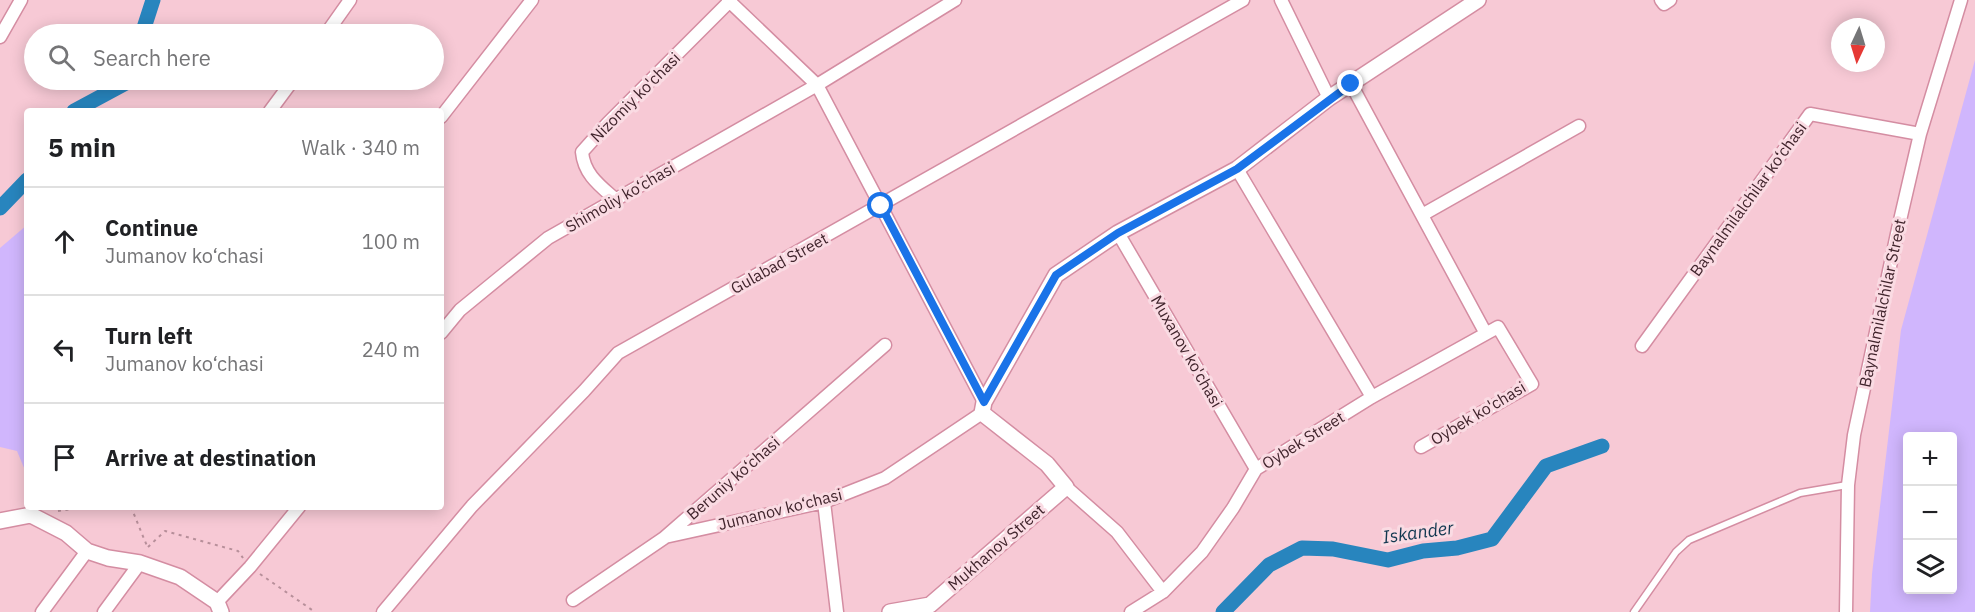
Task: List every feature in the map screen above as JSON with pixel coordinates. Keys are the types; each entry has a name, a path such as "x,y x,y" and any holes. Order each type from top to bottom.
{"street":[{"path":"0,38 21,0"},
{"path":"333,24 350,0"},
{"path":"444,113 532,0"},
{"name":"Shimoliy ko‘chasi","path":"444,329 460,310 548,238 817,85 955,0"},
{"name":"Gulabad Street","path":"384,612 472,506 618,354 1243,0"},
{"path":"1281,0 1329,98"},
{"name":"Jumanov ko‘chasi","path":"664,538 824,502 885,478 983,407 1056,275 1118,233 1237,169 1329,98 1478,0"},
{"path":"1661,0 1664,4 1670,0"},
{"name":"Baynalmilalchilar Street","path":"1846,612 1848,485 1854,435 1920,134 1961,0"},
{"path":"729,1 817,85 983,407 1047,464 1066,487 1117,532 1163,592"},
{"name":"Nizomiy ko'chasi","path":"615,199 590,176 583,164 582,152 729,1"},
{"path":"1351,84 1485,332"},
{"path":"272,108 286,90"},
{"name":"Baynalmilalchilar ko‘chasi","path":"1642,346 1810,114 1920,134"},
{"path":"1422,215 1579,126"},
{"path":"1237,169 1372,397"},
{"name":"Muxanov ko'chasi","path":"1118,233 1256,469"},
{"name":"Oybek ko'chasi","path":"1421,447 1532,384 1498,327 1485,332"},
{"name":"Oybek Street","path":"1131,612 1163,592 1202,552 1233,508 1256,469 1372,397 1485,332"},
{"name":"Beruniy ko‘chasi","path":"573,600 664,538 885,345"},
{"name":"Mukhanov Street","path":"890,612 930,604 1066,487"},
{"path":"824,502 837,612"},
{"path":"0,522 31,515 66,533 87,551 108,558 140,563 180,577 219,607 297,510"},
{"path":"42,612 87,551"},
{"path":"104,612 140,563"}],"lane":[{"path":"1634,612 1676,552 1689,540 1800,494 1848,485"}],"path":[{"path":"31,515 66,510"},
{"path":"132,510 147,547 165,531 238,550 250,567 315,612"}],"shaded area":[{"path":"1975,60 1975,612 1870,612 1872,574 1901,330"},
{"path":"24,228 24,468 17,451 0,447 0,248"}],"waterway":[{"path":"145,24 153,0"},
{"path":"80,108 113,90"},
{"path":"0,208 24,183"},
{"name":"Iskander","path":"1223,612 1269,565 1302,548 1333,549 1388,560 1423,551 1457,548 1492,539 1546,466 1602,446"}],"route":[{"path":"881,206 984,402 1056,275 1118,233 1237,169 1329,98 1351,84"}]}
